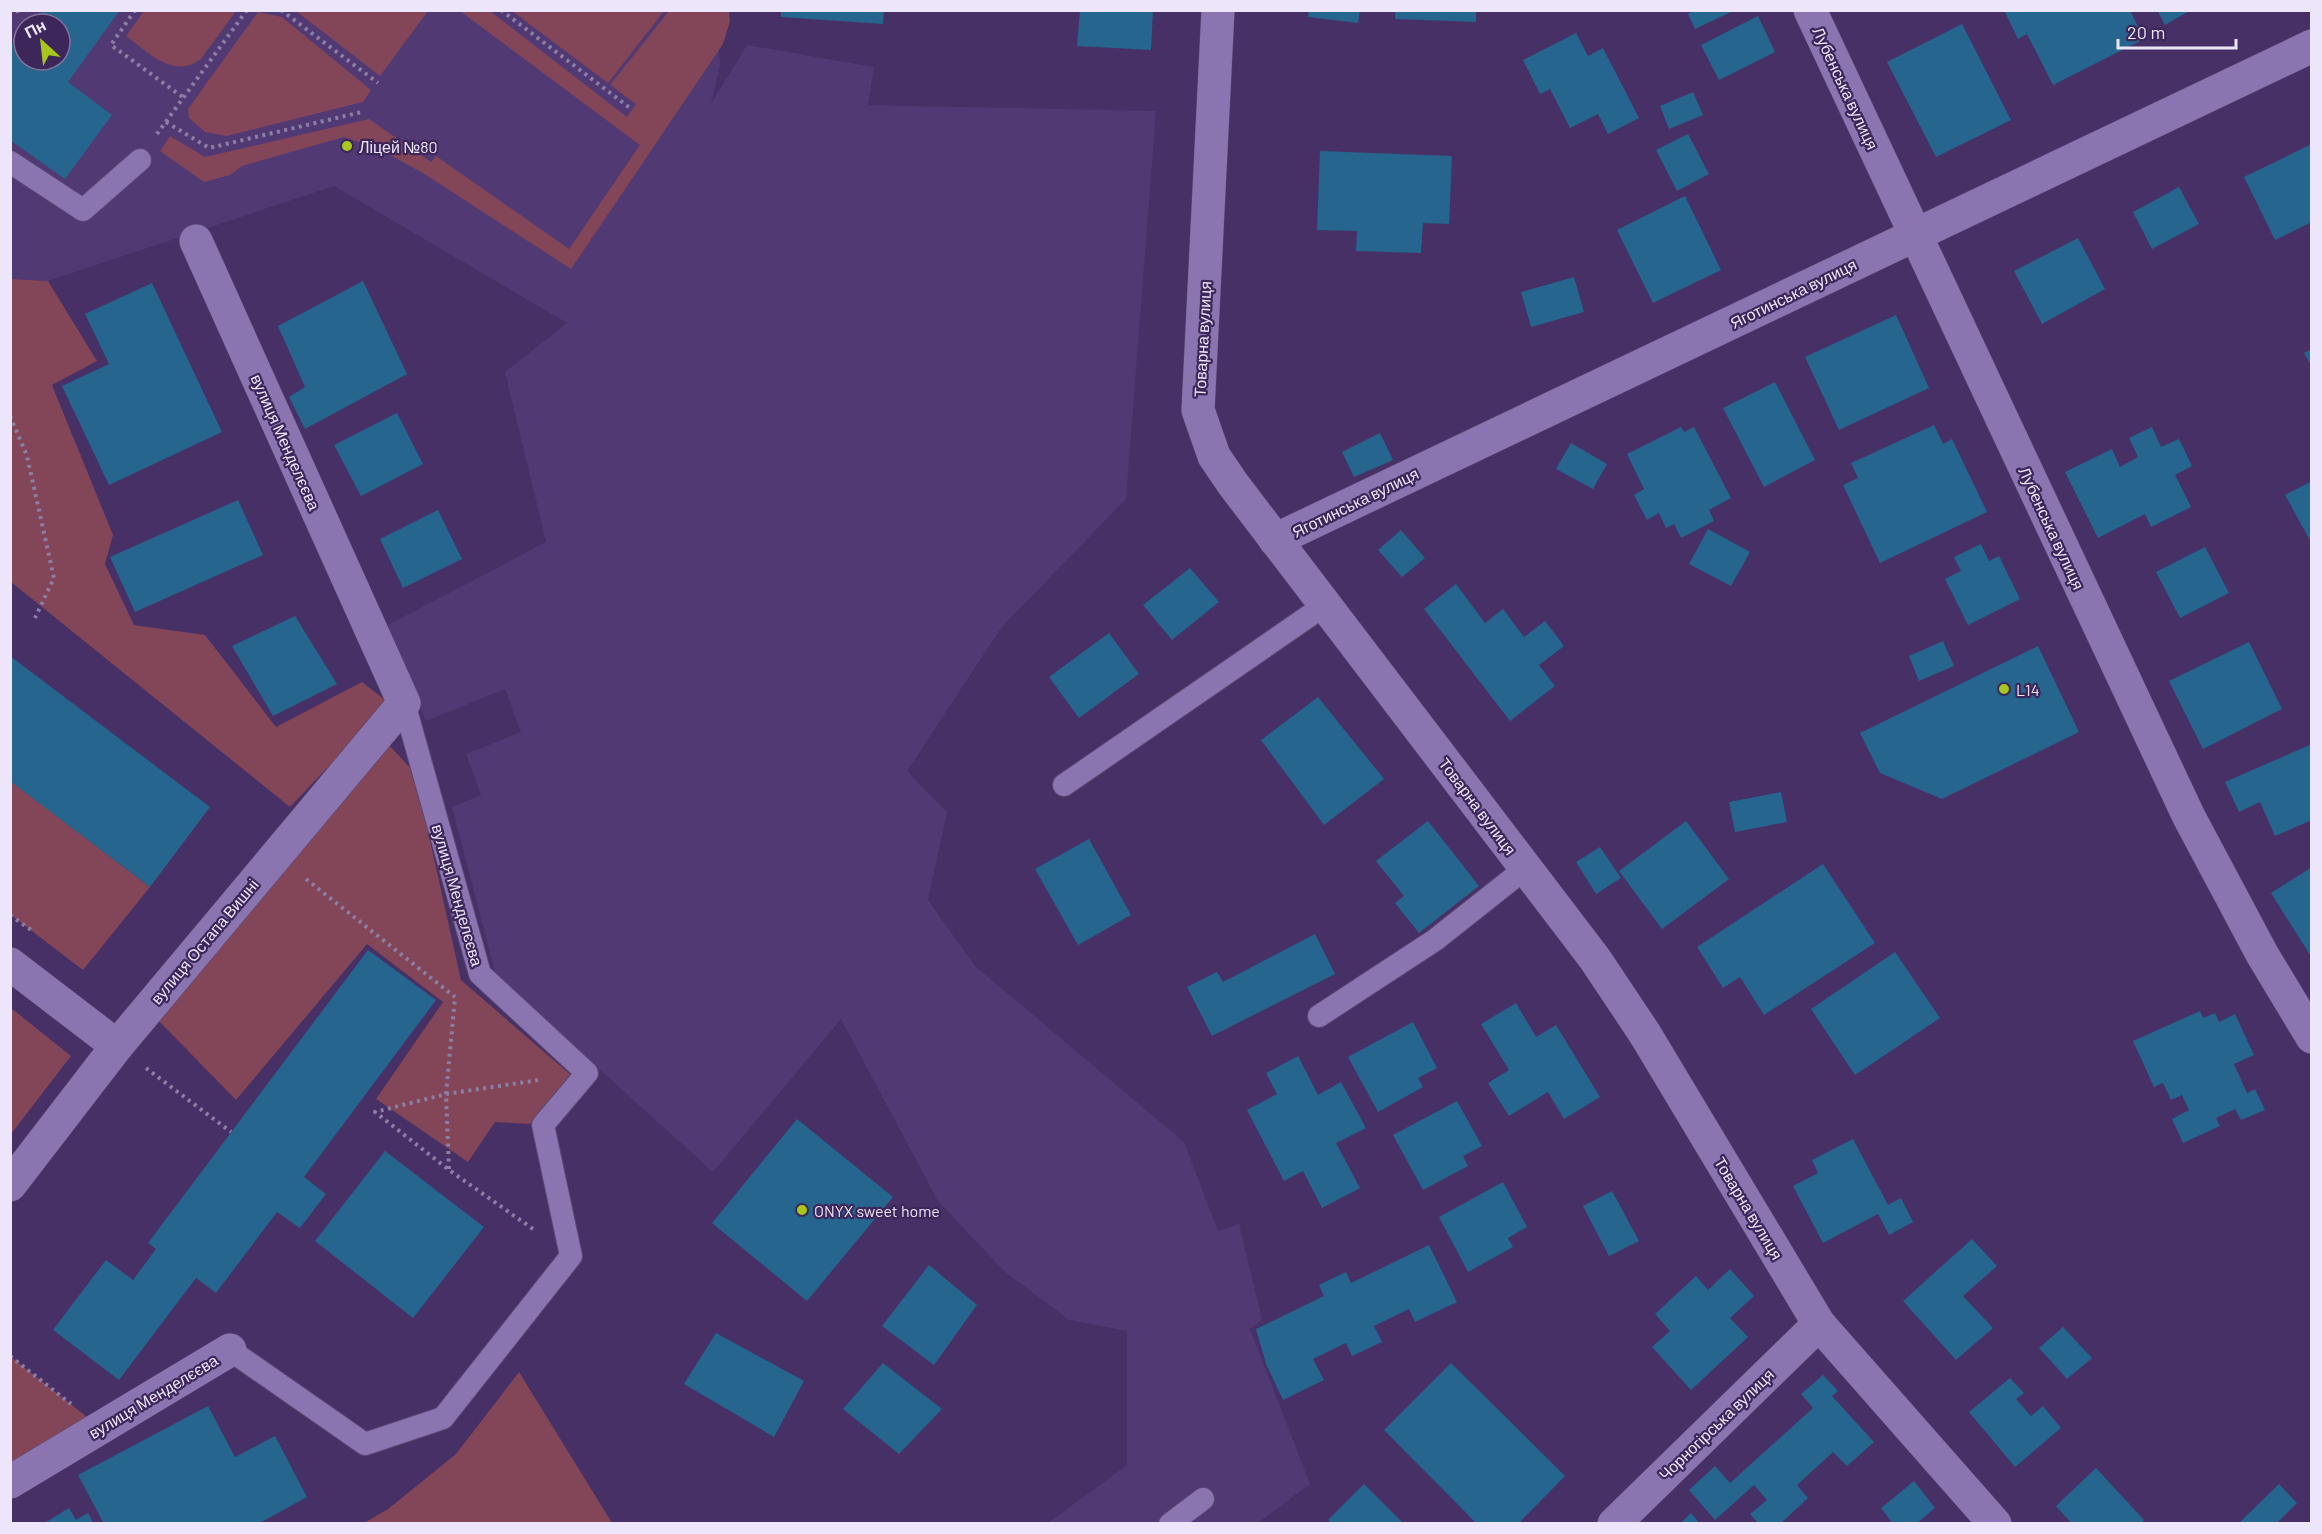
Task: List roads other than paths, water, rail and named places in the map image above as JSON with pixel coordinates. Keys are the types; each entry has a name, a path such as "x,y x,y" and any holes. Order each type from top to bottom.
{"street":[{"name":"Товарна вулиця","path":"1218,10 1198,410 1214,456 1275,540 1595,959 1645,1034 1819,1324 1995,1524"},
{"name":"Лубенська вулиця","path":"1810,10 2189,817 2262,954 2312,1036"},
{"name":"Яготинська вулиця","path":"1275,540 2312,46"},
{"name":"вулиця Менделєєва","path":"196,241 404,703"},
{"name":"вулиця Остапа Вишні","path":"10,1185 117,1046 404,703"},
{"path":"10,964 117,1046"},
{"name":"Чорногірська вулиця","path":"1614,1524 1819,1324"},
{"name":"вулиця Менделєєва","path":"10,1482 230,1350"}],"lane":[{"path":"10,162 83,210 140,160"},
{"path":"1064,785 1325,605"},
{"name":"вулиця Менделєєва","path":"230,1350 365,1444 443,1418 571,1256 543,1125 587,1073 480,974 404,703"},
{"path":"1319,1016 1435,940 1526,868"},
{"path":"1170,1524 1203,1499"}],"place":[{"name":"Ліцей №80","path":"347,146"},
{"name":"L14","path":"2004,689"},
{"name":"ONYX sweet home","path":"802,1210"}]}
